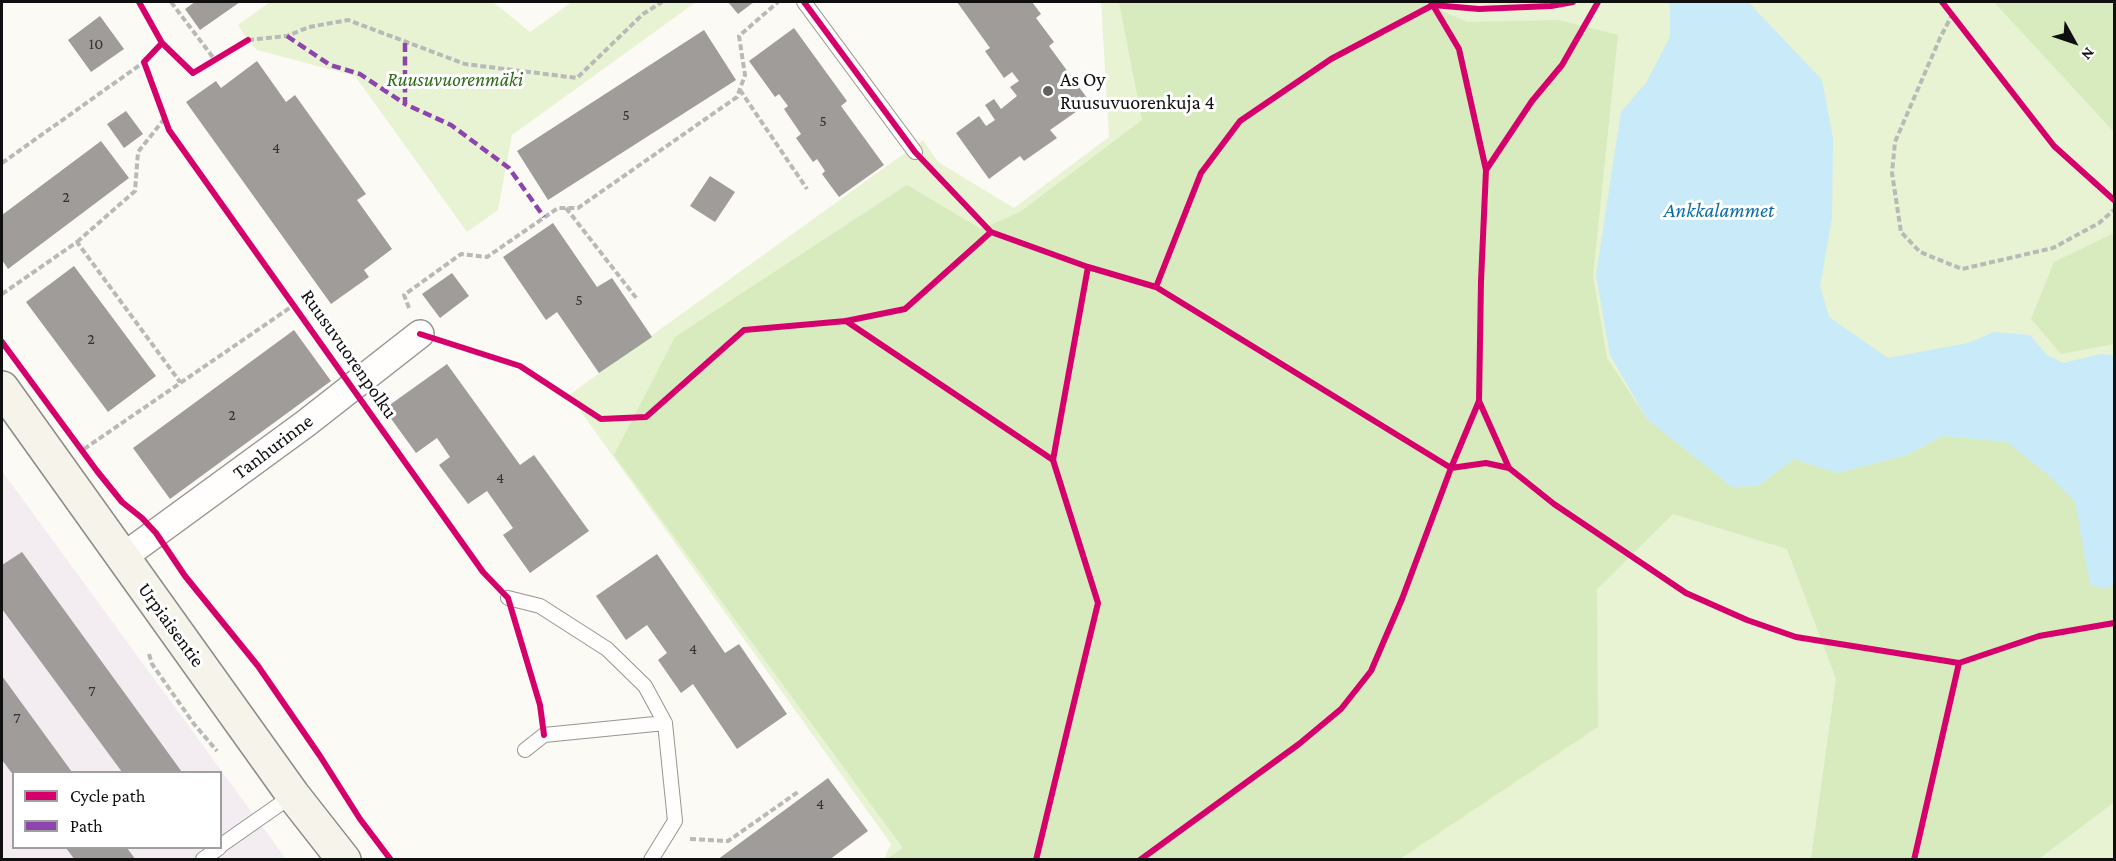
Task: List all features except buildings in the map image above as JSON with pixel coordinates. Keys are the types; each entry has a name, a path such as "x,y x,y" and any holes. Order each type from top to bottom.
{"main road":[{"name":"Urpiaisentie","path":"2,388 293,795 344,860"}],"street":[{"name":"Tanhurinne","path":"123,557 305,424 420,334"}],"lane":[{"path":"804,2 915,152"},
{"path":"508,598 540,606 607,649 645,686 665,723 675,821 651,860"},
{"path":"525,750 544,735 665,723"},
{"path":"222,846 293,795"},
{"path":"203,859 217,849"}],"path":[{"path":"171,2 215,60"},
{"path":"239,45 248,40 287,36 309,27 348,20 465,64 577,78 643,14 662,2"},
{"path":"420,334 404,295 460,254 487,257 558,208 578,208 737,97 745,75 739,36 778,2"},
{"path":"1947,8 1959,22"},
{"path":"1962,8 1953,13 1940,38 1895,142 1892,173 1901,232 1920,252 1962,268 2053,248 2099,223 2115,210"},
{"path":"208,64 223,55"},
{"path":"2,163 150,56"},
{"path":"144,62 148,73"},
{"path":"740,89 807,189"},
{"path":"2,294 77,242 135,191 138,152 166,121 161,107"},
{"path":"566,207 637,299"},
{"path":"77,242 180,382"},
{"path":"95,441 294,305"},
{"path":"75,442 86,458"},
{"path":"666,837 728,842 798,792"}],"shaded area":[{"path":"2,471 222,771 12,771 12,849 222,849 222,772 286,859 2,859"}],"green space":[{"name":"Ruusuvuorenmäki","path":"270,2 493,2 530,32 572,2 696,2 512,135 498,210 467,232 355,76 257,50 248,40 238,25"},
{"path":"1101,2 2114,2 2114,859 884,859 891,844 569,395 923,140 938,162 1014,208 1109,137"},
{"path":"1119,2 1422,2 1467,22 1559,20 1618,35 1593,276 1607,358 1647,419 1732,487 1758,486 1794,459 1837,473 1907,455 1943,436 2007,442 2047,474 2075,501 2084,542 2107,589 2114,584 2114,802 2039,859 1811,859 1836,679 1787,549 1673,514 1597,589 1598,727 1400,859 887,859 903,848 614,455 675,337 907,185 981,229 1020,212 1142,120"},
{"path":"1994,2 2114,2 2114,132"},
{"path":"2114,233 2114,344 2061,354 2031,319 2054,262"}],"water":[{"name":"Ankkalammet","path":"1668,2 1748,2 1822,80 1833,138 1832,218 1820,286 1829,317 1888,358 1968,343 1994,332 2030,335 2047,355 2063,363 2101,354 2114,355 2114,584 2107,589 2090,585 2075,501 2047,474 2007,442 1943,436 1907,455 1837,473 1794,459 1758,486 1732,487 1647,419 1610,355 1596,275 1621,112 1646,83 1670,37"}],"marked path":[{"path":"287,36 330,65 360,74 405,104"},
{"path":"405,43 405,104 451,125 509,168 544,217"}],"cycle path":[{"name":"Ruusuvuorenpolku","path":"139,2 162,43 144,62 169,130 483,572 508,598 540,705 544,735"},
{"path":"804,2 915,152 991,232 1088,267 1156,287 1201,173 1240,121 1331,59 1433,5 1479,9 1551,6 1573,2"},
{"path":"1431,2 1459,49 1486,170"},
{"path":"1598,2 1562,65 1532,101 1486,170 1479,401 1509,468 1554,504 1686,593 1747,620 1796,637 1959,663"},
{"path":"1942,2 2054,146 2114,200"},
{"path":"162,43 193,73 248,40"},
{"path":"420,334 520,366 601,419 646,417 744,330 846,321 905,309 991,232"},
{"path":"1036,860 1098,603 1053,460 1088,267"},
{"path":"1156,287 1451,468 1486,463 1509,468"},
{"path":"846,321 1053,460"},
{"path":"2,342 97,471 122,502 156,533 185,576 258,666 360,819 391,860"},
{"path":"1140,860 1299,744 1341,709 1371,671 1402,599 1451,468 1479,401"},
{"path":"1914,860 1959,663 2039,636 2114,623"}],"place":[{"name":"As Oy Ruusuvuorenkuja 4","path":"1048,91"}]}
